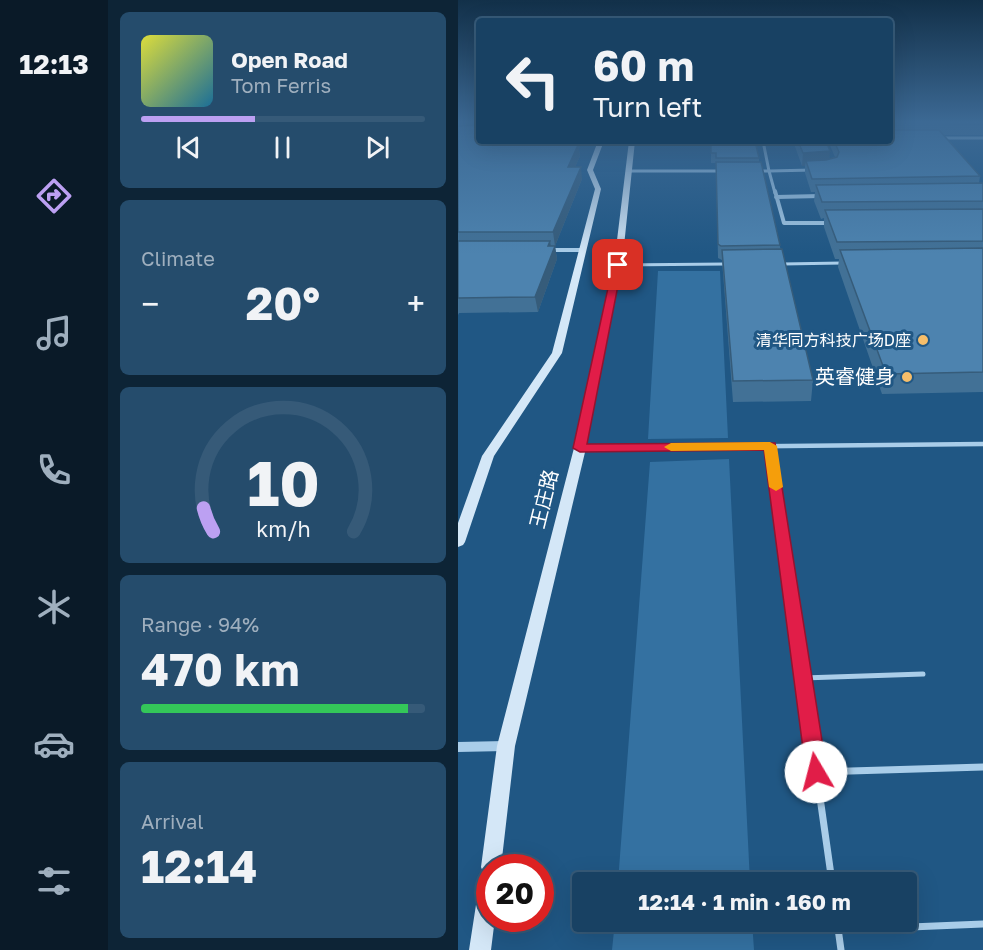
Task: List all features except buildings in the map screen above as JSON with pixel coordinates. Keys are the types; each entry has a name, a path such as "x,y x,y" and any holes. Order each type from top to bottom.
{"main road":[{"path":"458,542 488,456 557,353 598,189 590,170 592,165"},
{"name":"王庄路","path":"493,854 506,746 580,448 618,265 630,165"},
{"path":"480,950 483,932"}],"street":[{"path":"768,165 784,223 831,223"},
{"path":"746,171 824,169"},
{"path":"630,171 734,171"},
{"path":"776,197 822,196"},
{"path":"537,250 583,250"},
{"path":"458,747 506,746"}],"lane":[{"path":"771,264 854,263"},
{"path":"618,265 736,264"},
{"path":"580,448 983,444"},
{"path":"770,446 831,872"},
{"path":"803,678 923,674"},
{"path":"816,772 983,767"},
{"path":"917,924 983,924"},
{"path":"839,932 841,950"}],"shaded area":[{"path":"658,271 720,271 728,438 648,439"},
{"path":"729,459 750,872 619,872 650,462"},
{"path":"614,932 753,932 754,950 612,950"}],"slow traffic":[{"path":"671,447 770,446 776,487"}],"place":[{"name":"清华同方科技广场D座","path":"923,340"},
{"name":"英睿健身","path":"907,377"}],"route":[{"path":"618,265 580,448 770,446 816,772"}]}
